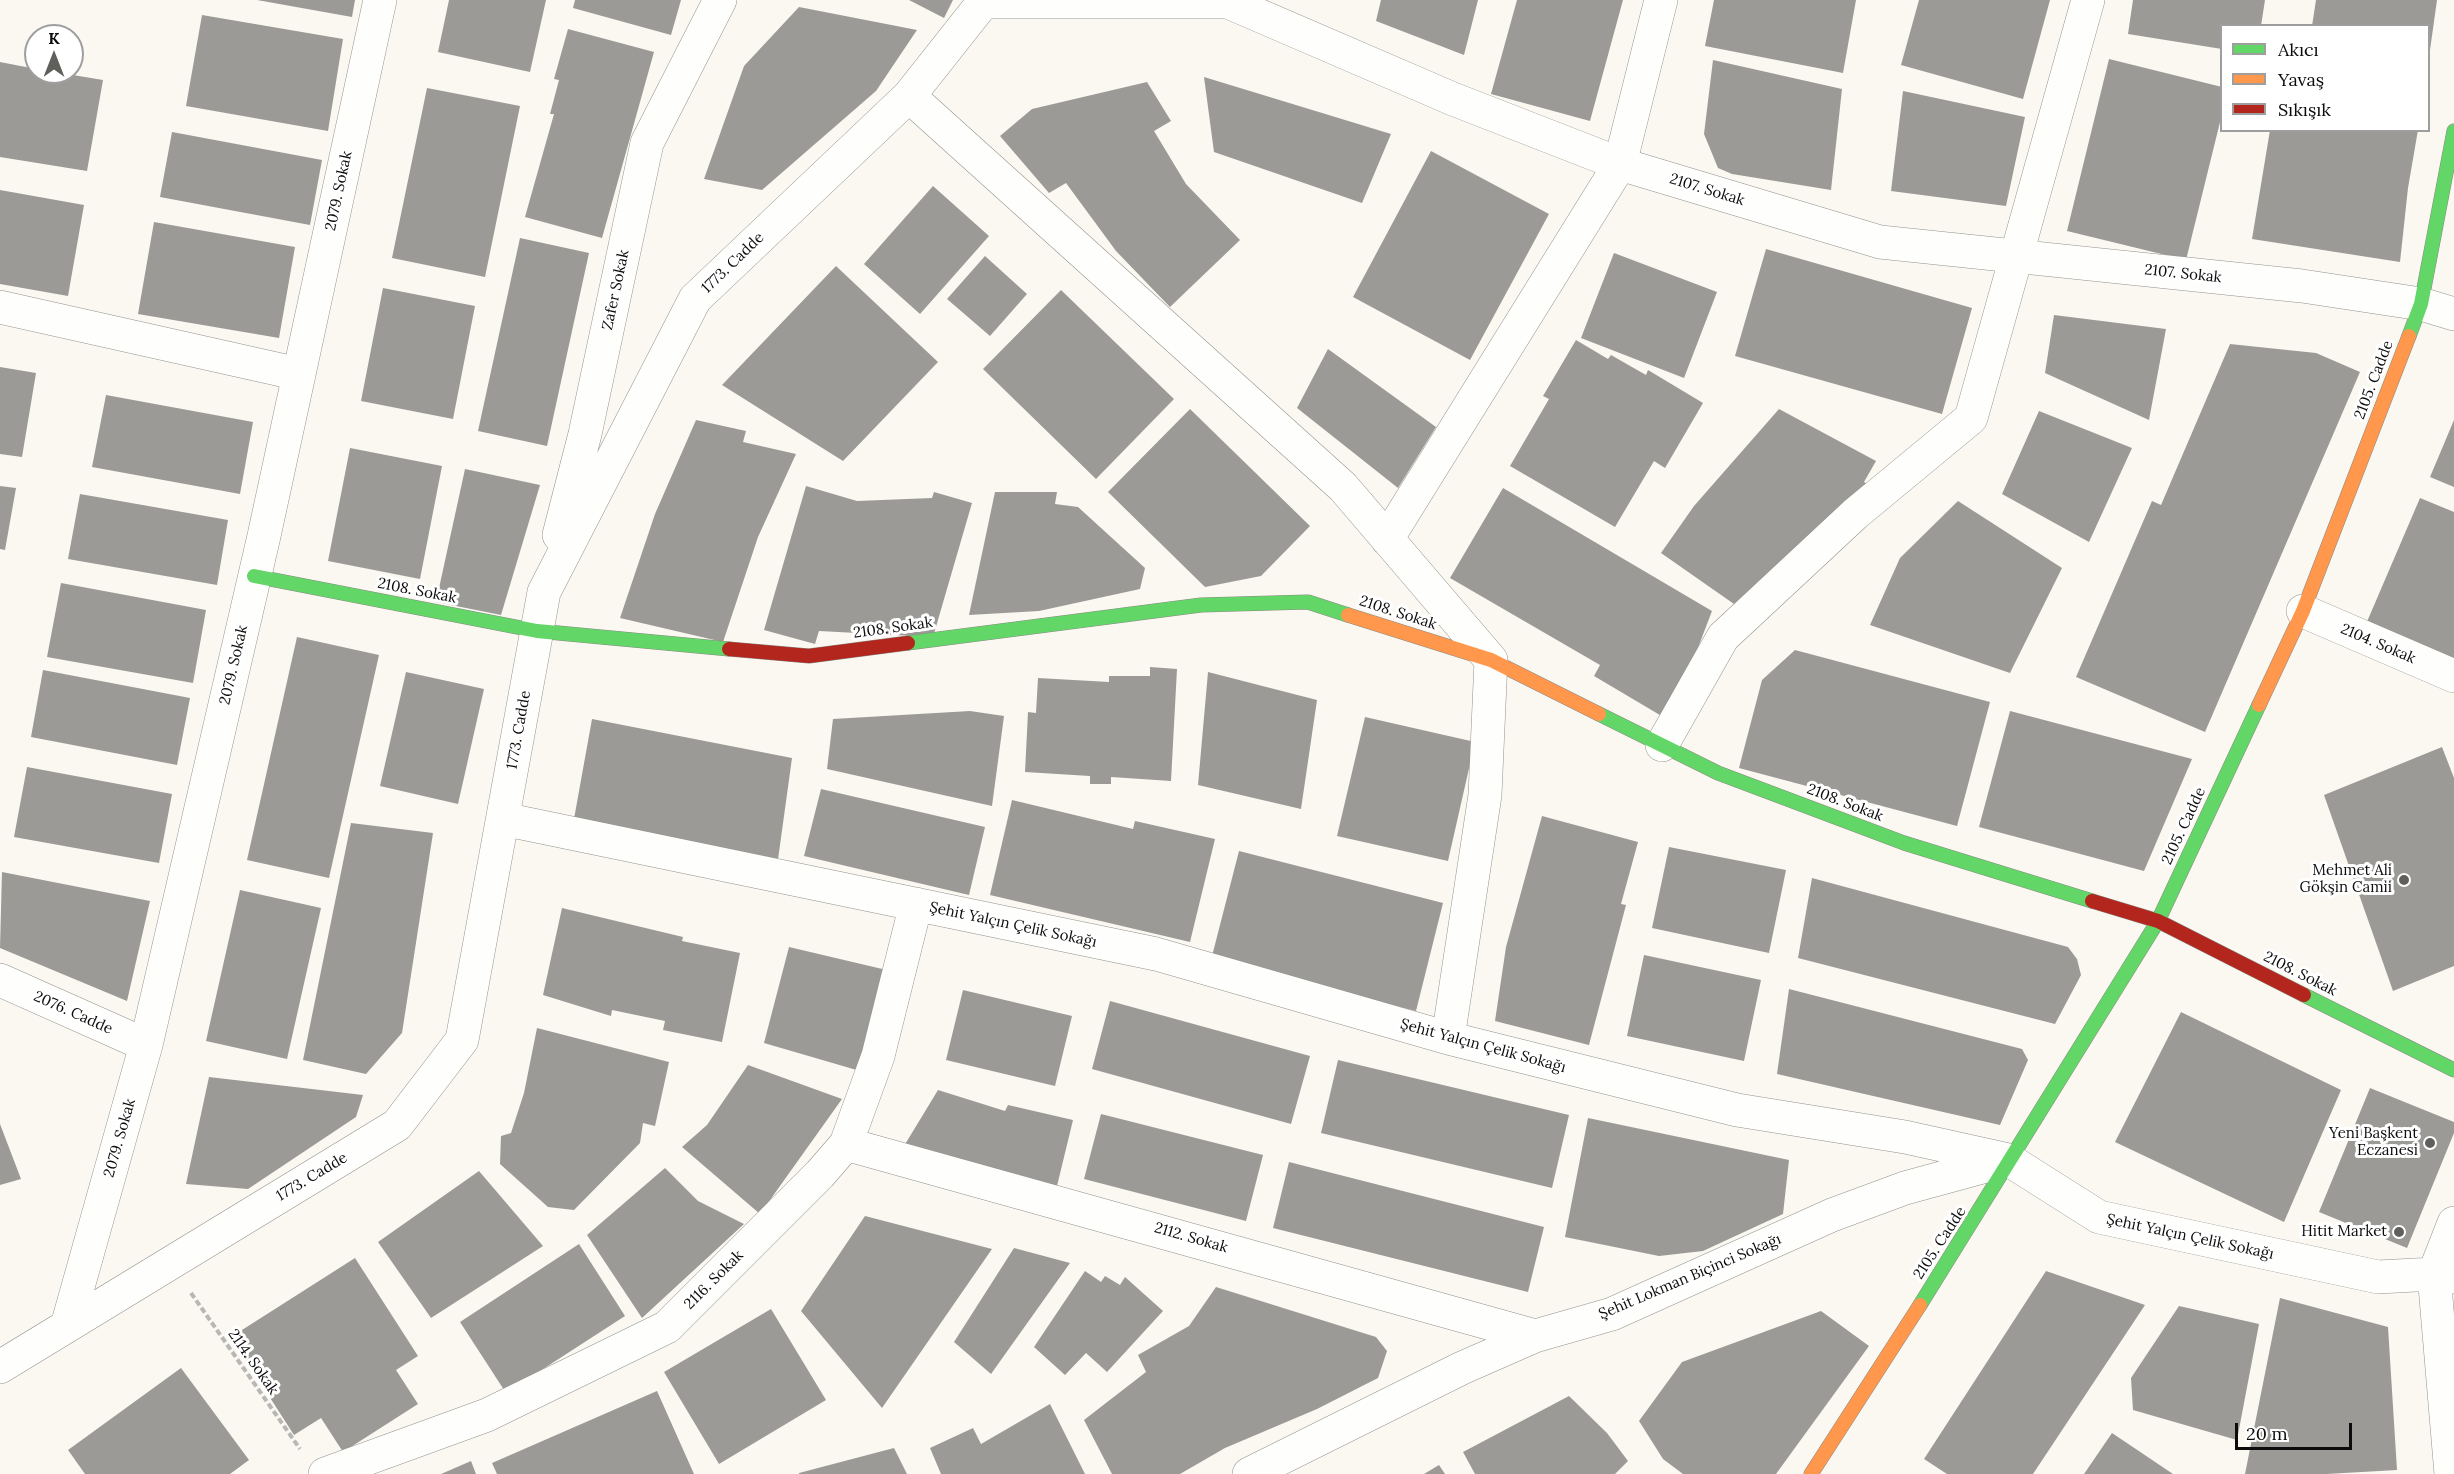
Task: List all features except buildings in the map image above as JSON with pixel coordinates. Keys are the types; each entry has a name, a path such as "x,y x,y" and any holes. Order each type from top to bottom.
{"street":[{"name":"2079. Sokak","path":"67,1326 146,1046 254,576 380,0"},
{"name":"Zafer Sokak","path":"544,592 585,434 648,143 720,0"},
{"path":"1387,538 1620,164 1661,0"},
{"path":"1662,745 1723,637 1855,514 1971,418 2088,0"},
{"name":"1773. Cadde","path":"0,1367 397,1125 462,1040 544,592 695,299 909,96 984,1"},
{"name":"2107. Sokak","path":"984,1 1228,2 1453,99 1620,164 1880,242 2302,286 2421,304 2454,314"},
{"path":"909,96 1343,487 1491,660 1485,795 1448,1038"},
{"name":"2105. Cadde","path":"1811,1474 1983,1207 2009,1160 2158,921 2303,611 2421,304 2454,131"},
{"path":"0,307 299,374"},
{"name":"2108. Sokak","path":"254,576 537,632 809,656 1201,605 1308,602 1491,660 1719,773 1904,843 2158,921 2454,1071"},
{"name":"2104. Sokak","path":"2303,611 2454,676"},
{"name":"Şehit Yalçın Çelik Sokağı","path":"503,819 1156,954 1448,1038 1737,1110 1905,1137 2009,1160 2099,1217 2378,1277 2444,1275"},
{"name":"2116. Sokak","path":"314,1464 487,1415 668,1328 820,1174 846,1144 878,1056 916,904"},
{"name":"2076. Cadde","path":"0,980 146,1046"},
{"name":"2112. Sokak","path":"846,1144 1535,1336"},
{"name":"Şehit Lokman Biçinci Sokağı","path":"1252,1473 1462,1368 1535,1336 1612,1314 1832,1215 1884,1196 2009,1160"},
{"path":"2451,1474 2444,1275 2454,1223"}],"path":[{"name":"2114. Sokak","path":"170,1263 314,1464"}],"traffic: fast":[{"path":"2409,336 2421,304 2454,131"},
{"path":"254,576 537,631 729,649"},
{"path":"908,643 1201,605 1308,602 1348,615"},
{"path":"1920,1305 2158,921 2259,705"},
{"path":"1599,714 1718,773 1904,843 2092,901"},
{"path":"2304,995 2454,1070"}],"traffic: slow":[{"path":"2259,705 2303,611 2409,336"},
{"path":"1348,615 1491,660 1599,714"},
{"path":"1811,1474 1920,1305"}],"traffic: jam":[{"path":"729,649 809,656 908,643"},
{"path":"2092,901 2158,921 2304,995"}],"place":[{"name":"Mehmet Ali Gökşin Camii","path":"2404,880"},
{"name":"Yeni Başkent Eczanesi","path":"2430,1143"},
{"name":"Hitit Market","path":"2399,1232"}]}
